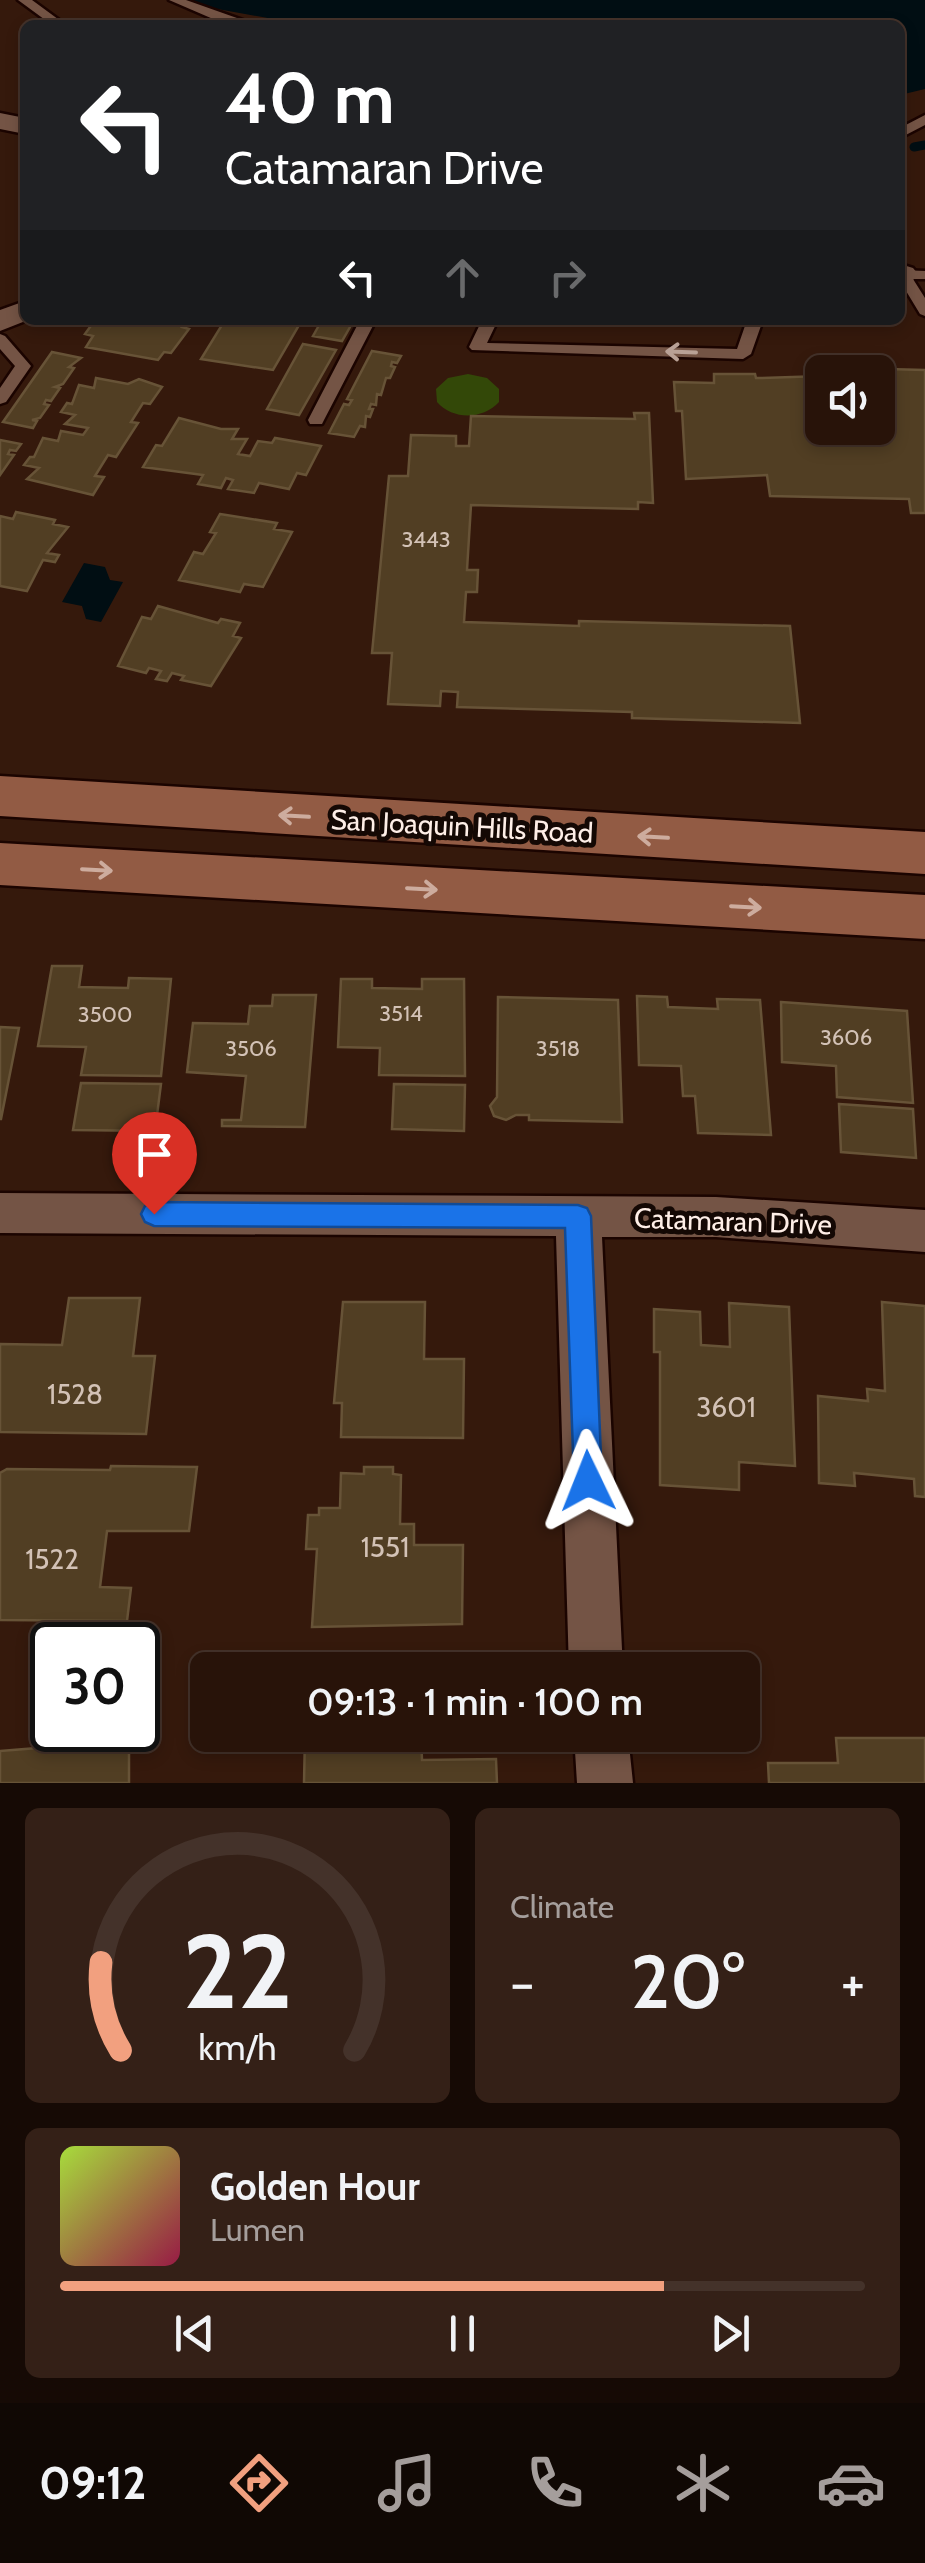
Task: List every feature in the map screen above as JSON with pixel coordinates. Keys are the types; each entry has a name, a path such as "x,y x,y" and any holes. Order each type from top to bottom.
{"main road":[{"name":"San Joaquin Hills Road","path":"0,796 925,853"},
{"path":"0,864 925,917"}],"street":[{"name":"Catamaran Drive","path":"0,1213 716,1217 925,1232"},
{"path":"578,1216 595,1652"},
{"path":"602,1752 605,1783"}],"lane":[{"path":"24,0 53,20"},
{"path":"175,0 227,20"},
{"path":"910,274 925,311"},
{"path":"316,420 365,325"},
{"path":"488,325 478,346 743,354 753,325"},
{"path":"0,339 23,366 0,399"}],"green space":[{"path":"468,374 487,378 499,389 499,402 468,416 444,408 437,402 436,389 448,378"}],"shaded area":[{"path":"190,0 925,0 925,89 905,94 905,20 278,20"},
{"path":"84,563 105,567 110,580 123,582 101,622 86,619 82,606 62,602"}],"building":[{"path":"91,325 183,325 189,329 171,353 164,352 158,360 86,347 93,336 85,334"},
{"path":"222,325 299,325 273,370 201,359"},
{"path":"319,325 351,325 342,341 313,336"},
{"path":"303,344 336,350 299,415 267,409"},
{"path":"372,351 401,356 397,363 392,362 395,367 390,378 386,378 381,395 377,394 376,405 371,404 369,409 373,409 370,417 366,416 365,427 360,426 354,437 329,433 344,404 349,405 352,400 347,399"},
{"path":"52,352 81,358 69,367 74,368 63,384 55,387 60,388 51,401 46,400 44,404 49,405 40,418 32,420 37,421 33,428 3,422"},
{"path":"895,369 925,370 925,513 911,513 909,499 770,496 767,475 686,479 682,411 676,411 674,382 714,383 714,374 755,374 756,378 805,377 805,445 895,445"},
{"path":"96,378 128,384 139,379 162,387 150,404 143,403 131,422 138,423 116,457 108,455 95,476 104,477 93,495 27,479 39,468 24,465 34,457 43,438 58,441 61,431 83,435 88,428 65,424 75,415 61,412 67,403 72,404 79,385 94,388"},
{"path":"634,413 649,413 653,503 638,502 638,509 471,505 467,570 478,570 477,592 466,592 464,622 790,626 800,723 632,718 632,712 457,707 458,692 441,691 440,706 388,704 392,653 372,653 389,476 408,476 411,435 456,436 456,446 469,446 471,416 635,419"},
{"path":"179,418 221,429 238,429 232,439 247,439 238,454 250,456 258,441 272,443 275,438 321,446 306,475 297,473 289,489 259,483 254,493 228,489 233,480 226,478 221,488 198,484 203,475 143,467"},
{"path":"0,440 21,444 16,451 10,450 8,454 14,455 0,475"},
{"path":"16,512 55,520 53,524 68,527 47,553 59,555 55,562 43,560 27,591 0,586 0,516 13,519"},
{"path":"220,514 277,523 274,529 292,532 263,587 244,584 240,592 179,580 194,552 203,554 216,533 210,532"},
{"path":"158,606 218,623 221,619 240,623 233,636 241,638 211,686 181,680 184,676 172,673 167,681 156,679 161,671 149,668 146,673 118,666 142,617 151,619"},
{"path":"52,966 82,966 79,987 128,988 129,978 171,979 161,1076 81,1075 86,1047 38,1046"},
{"path":"341,979 372,979 372,988 422,989 422,979 464,979 465,1076 379,1075 380,1048 338,1047"},
{"path":"273,995 316,995 305,1127 222,1126 222,1120 241,1120 246,1076 187,1072 193,1023 248,1024 250,1006 272,1006"},
{"path":"637,996 667,997 668,1007 718,1009 717,999 760,1000 771,1135 698,1133 695,1096 683,1096 681,1066 639,1065"},
{"path":"498,997 618,1000 622,1122 529,1120 529,1115 506,1120 494,1116 490,1106 497,1097"},
{"path":"781,1002 907,1011 913,1103 837,1097 836,1066 782,1062"},
{"path":"0,1027 19,1028 1,1119 0,1119"},
{"path":"81,1083 161,1084 155,1131 73,1130"},
{"path":"394,1084 465,1085 464,1131 392,1129"},
{"path":"839,1104 913,1109 916,1158 841,1152"},
{"path":"69,1298 140,1298 133,1356 155,1356 146,1434 0,1432 0,1344 62,1345"},
{"path":"343,1302 425,1302 424,1359 464,1359 463,1438 341,1437 342,1403 334,1403"},
{"path":"882,1302 925,1306 925,1497 915,1496 914,1479 854,1473 855,1486 819,1483 818,1396 868,1401 867,1389 885,1391"},
{"path":"729,1303 789,1307 795,1466 739,1462 739,1490 660,1485 660,1352 654,1352 654,1309 700,1312 701,1345 730,1347"},
{"path":"111,1466 197,1467 189,1531 107,1531 100,1587 131,1588 127,1621 0,1620 0,1473 7,1469 110,1470"},
{"path":"364,1467 393,1467 393,1474 401,1475 400,1524 414,1524 414,1545 463,1545 462,1624 312,1627 317,1549 306,1549 308,1515 319,1515 319,1508 340,1508 341,1473 364,1474"},
{"path":"836,1738 925,1738 925,1783 769,1783 768,1763 838,1763"},
{"path":"0,1751 129,1752 129,1783 0,1783"},
{"path":"305,1752 422,1752 422,1760 496,1759 497,1783 304,1783"}],"waterway":[{"path":"914,147 925,145"}],"route":[{"path":"154,1214 578,1216 588,1481"}]}
